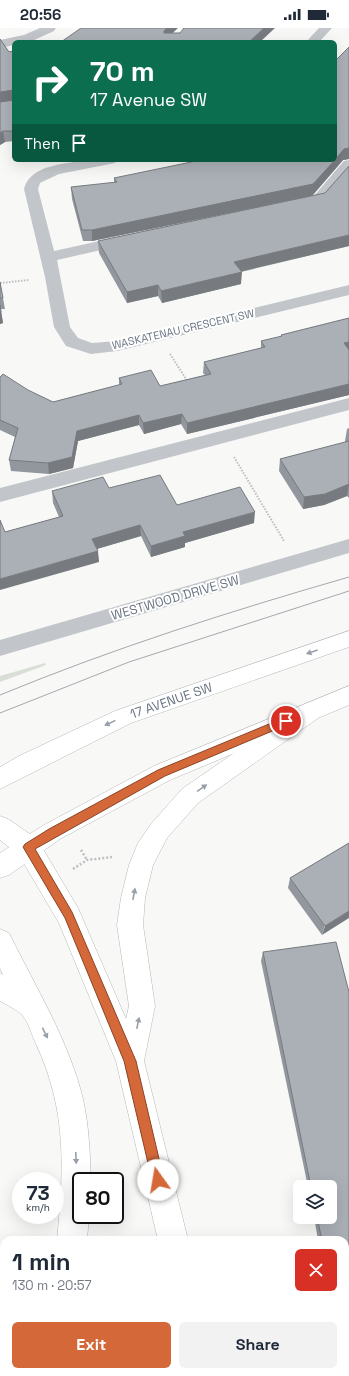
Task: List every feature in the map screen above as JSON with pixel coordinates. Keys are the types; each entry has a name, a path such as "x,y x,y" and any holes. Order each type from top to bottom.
{"main road":[{"name":"17 AVENUE SW","path":"0,779 27,763 123,717 349,639"},
{"path":"0,866 52,832 162,773 349,695"},
{"path":"130,1061 142,1006 130,925 133,898 141,865 147,851 159,830 190,796 313,710"},
{"path":"0,826 28,847 69,916 130,1061 171,1236"},
{"path":"0,941 53,1051 69,1099 75,1138 77,1181 72,1236"},
{"path":"0,986 32,1007"}],"street":[{"path":"19,40 28,38 50,28"},
{"path":"314,40 326,28"},
{"path":"0,44 12,41"},
{"name":"WASKATENAU CRESCENT SW","path":"99,162 56,170 44,174 33,181 30,189 48,257 62,327 72,342 91,349 117,346 349,290"},
{"path":"287,207 318,200 349,164"},
{"path":"48,257 141,238"},
{"path":"0,495 349,404"},
{"name":"WESTWOOD DRIVE SW","path":"0,648 349,546"}],"path":[{"path":"81,850 87,860"},
{"path":"71,869 87,860 112,857"}],"shaded area":[{"path":"45,663 46,665 0,682 0,676"}],"building":[{"path":"81,28 167,28 164,33 180,33 184,28 264,28 251,40 64,40"},
{"path":"0,39 9,52 12,51 12,90 0,92"},
{"path":"349,47 349,148 344,149 337,158 337,59"},
{"path":"12,100 12,131 3,131 0,133 0,102"},
{"path":"191,162 333,162 313,184 92,230 82,230 71,187 117,182 114,178"},
{"path":"349,166 349,235 234,262 242,272 161,291 158,285 127,292 98,241 325,193"},
{"path":"0,282 3,298 0,298"},
{"path":"349,318 349,342 344,343 349,350 349,384 187,423 182,414 143,423 139,415 77,431 72,457 48,463 9,460 18,428 0,420 0,377 3,374 28,390 53,402 122,384 119,378 151,370 160,386 211,374 204,362 265,347 261,341"},
{"path":"349,441 349,484 325,494 304,497 280,459"},
{"path":"160,475 177,505 240,487 255,512 183,532 185,536 151,546 140,525 92,539 98,551 0,579 0,520 5,532 63,516 52,491 103,477 109,488"},
{"path":"349,843 349,911 325,926 290,878"},
{"path":"336,942 349,992 349,1236 321,1236 319,1224 337,1224 337,1180 310,1180 263,952"}],"tram line":[{"path":"0,695 173,631 349,577"},
{"path":"0,713 129,662 349,591"}],"route":[{"path":"158,1180 130,1061 69,916 28,847 52,832 162,773 286,721"}]}
